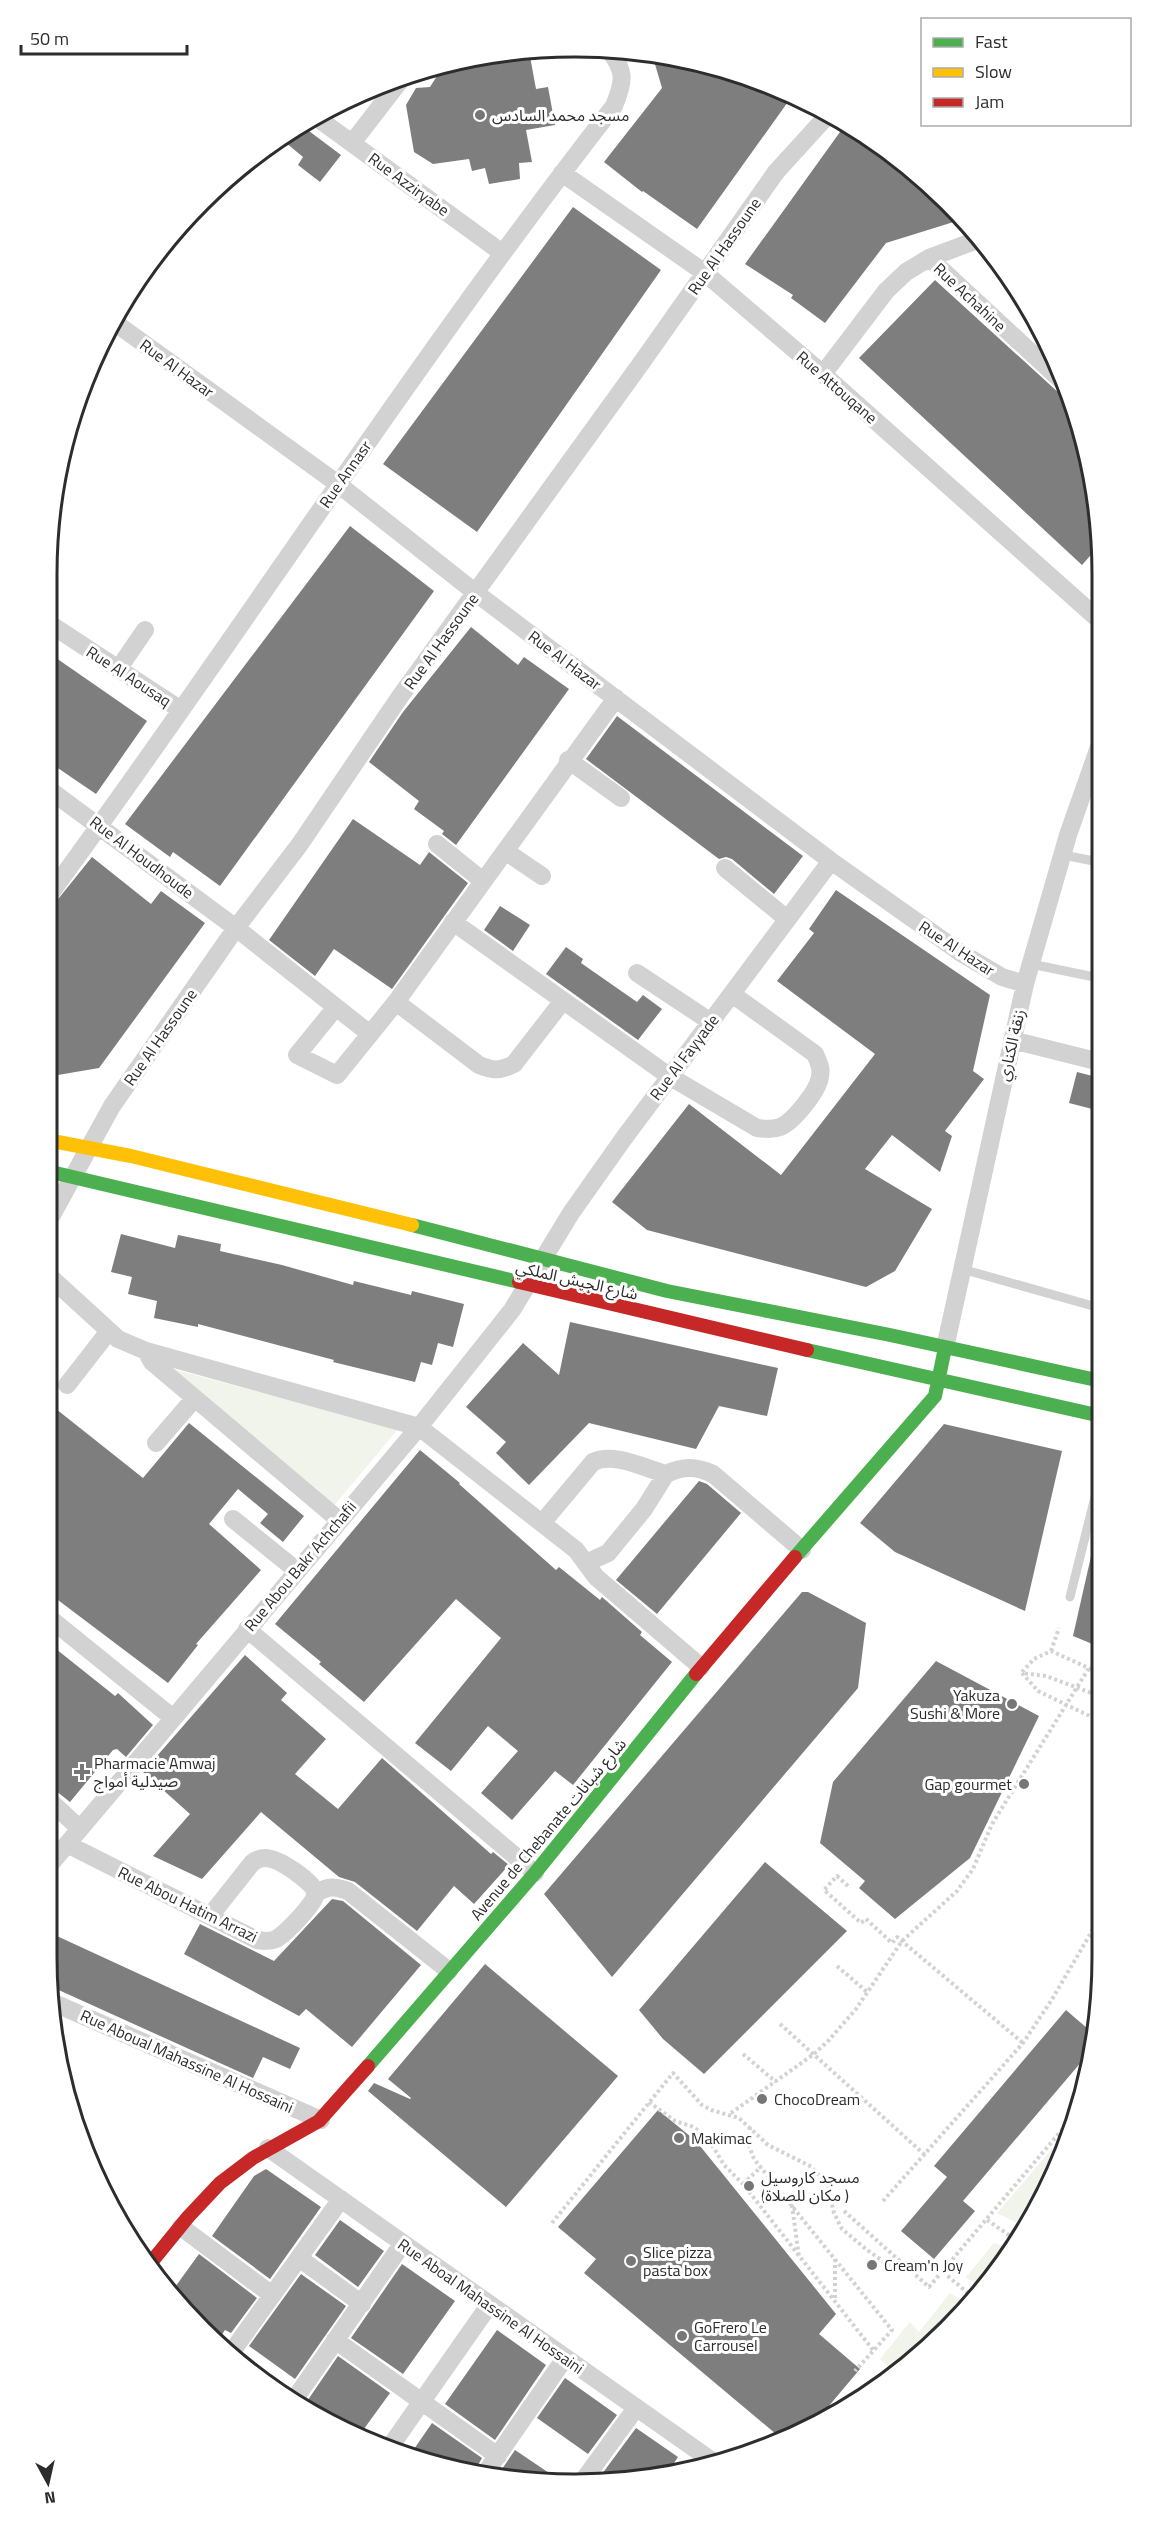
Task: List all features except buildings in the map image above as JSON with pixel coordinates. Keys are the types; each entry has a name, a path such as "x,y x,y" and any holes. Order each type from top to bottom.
{"main road":[{"name":"شارع الجيش الملكي","path":"57,1142 543,1257 667,1291 890,1335 1092,1379"},
{"name":"شارع الجيش الملكي","path":"57,1174 527,1285 1092,1414"},
{"name":"Avenue de Chebanate شارع شبانات","path":"154,2259 216,2187 250,2159 321,2120 535,1873 701,1667 934,1396 945,1348"}],"street":[{"name":"Rue Annasr","path":"57,883 100,826 501,252 614,106 622,86 622,70 615,59"},
{"path":"352,143 393,89"},
{"name":"Rue Al Hassoune","path":"57,1205 112,1106 236,928 300,844 399,698 776,172 823,121"},
{"name":"Rue Azziryabe","path":"323,122 501,252"},
{"name":"Rue Attouqane","path":"562,173 705,273 823,374 1092,614"},
{"name":"Rue Achahine","path":"823,374 886,291 906,272 929,258 971,242"},
{"name":"Rue Achahine","path":"929,258 1050,371"},
{"name":"Rue Al Hazar","path":"120,327 338,484 476,593 831,861 961,953 1002,977 1025,984"},
{"name":"Rue Al Aousaq","path":"57,629 181,710"},
{"path":"119,668 146,630"},
{"path":"336,1007 297,1055 337,1075 396,1002 568,760 615,698"},
{"path":"568,760 621,798"},
{"name":"زنقة الكناري","path":"945,1348 1025,984 1063,855 1092,768"},
{"name":"Rue Al Houdhoude","path":"57,796 236,928 370,1034"},
{"path":"437,844 483,881"},
{"path":"505,851 542,876"},
{"name":"Rue Al Fayyade","path":"543,1257 571,1213 669,1076 831,861"},
{"path":"725,868 787,919"},
{"path":"453,922 562,1002 669,1076 757,1128 767,1130 780,1127 790,1121 808,1100 820,1078 819,1063 814,1054 732,994"},
{"path":"637,973 711,1022"},
{"path":"396,1002 478,1065 491,1070 502,1070 514,1064 562,1002"},
{"path":"1012,1040 1092,1060"},
{"name":"Rue Abou Bakr Achchafii","path":"57,1849 80,1828 419,1427 512,1310 543,1257"},
{"path":"57,1284 126,1344 419,1427 576,1550 596,1577 701,1667"},
{"path":"68,1385 109,1331"},
{"path":"146,1351 152,1362 194,1399 339,1520"},
{"path":"156,1443 194,1399"},
{"path":"542,1523 593,1462 610,1458 666,1474 690,1467 700,1468 713,1474 802,1550"},
{"path":"585,1563 608,1553 644,1509 666,1474"},
{"path":"233,1519 296,1570"},
{"path":"57,1625 173,1718"},
{"path":"247,1629 535,1873"},
{"path":"57,1808 80,1828"},
{"name":"Rue Abou Hatim Arrazi","path":"57,1849 210,1916 241,1934 267,1942 282,1934 313,1903 316,1893 309,1882 285,1865 266,1858 252,1863 210,1916"},
{"path":"316,1893 328,1886 336,1886 348,1891 449,1971"},
{"name":"Rue Aboual Mahassine Al Hossaini","path":"59,2005 321,2120"},
{"name":"Rue Aboal Mahassine Al Hossaini","path":"268,2148 636,2408 702,2458"},
{"path":"235,2347 340,2199"},
{"path":"181,2227 272,2295"},
{"path":"294,2391 362,2304 403,2243"},
{"path":"299,2258 362,2304"},
{"path":"394,2442 490,2304"},
{"path":"335,2340 498,2456"},
{"path":"490,2467 565,2358"},
{"path":"588,2474 636,2408"}],"lane":[{"path":"1063,855 1092,860"},
{"path":"1031,964 1092,977"},
{"path":"962,1269 1092,1306"},
{"path":"1070,1597 1092,1509"}],"path":[{"path":"1022,1673 1034,1659 1051,1651 1059,1628"},
{"path":"1051,1651 1092,1669"},
{"path":"731,2114 814,2054 843,2025 902,1941 947,1901 966,1880 992,1824 1089,1668"},
{"path":"1022,1673 1046,1676 1092,1693"},
{"path":"1022,1673 1038,1691 1092,1717"},
{"path":"848,1886 837,1876 824,1890 861,1923 866,1919 892,1942 897,1937 1023,2043"},
{"path":"883,2201 1023,2043 1092,1931"},
{"path":"837,1966 867,1992"},
{"path":"780,2024 925,2155"},
{"path":"743,2054 776,2082"},
{"path":"552,2223 673,2073 702,2105 731,2114 750,2127 768,2145 812,2167 828,2186 834,2212 842,2229 896,2270 902,2263"},
{"path":"650,2102 675,2121 691,2126 706,2135 724,2165 743,2184 873,2350"},
{"path":"750,2127 748,2135 750,2151 761,2168 892,2330 855,2371"},
{"path":"844,2211 929,2287 1063,2129"},
{"path":"743,2184 761,2168"},
{"path":"791,2204 800,2257"},
{"path":"987,2220 1010,2236"},
{"path":"835,2258 835,2303"},
{"path":"943,2272 968,2293"}],"shaded area":[{"path":"161,1366 398,1429 332,1508"},
{"path":"1058,2142 1039,2185 1018,2223 997,2213"},
{"path":"994,2243 1004,2246 975,2284 966,2277"},
{"path":"950,2293 961,2301 916,2346 890,2367 880,2359 910,2322 919,2332"}],"traffic: fast":[{"path":"57,1173 519,1282"},
{"path":"412,1225 667,1291 890,1335 1092,1379"},
{"path":"795,1557 935,1396 945,1348"},
{"path":"807,1350 1092,1414"},
{"path":"368,2066 535,1873 696,1674"}],"traffic: slow":[{"path":"57,1142 131,1156 412,1225"}],"traffic: jam":[{"path":"519,1282 807,1350"},
{"path":"696,1674 795,1557"},
{"path":"154,2258 188,2217 220,2183 253,2158 319,2121 368,2066"}],"place":[{"name":"مسجد محمد السادس","path":"480,115"},
{"name":"Yakuza Sushi & More","path":"1012,1704"},
{"name":"Pharmacie Amwaj صيدلية أمواج","path":"82,1772"},
{"name":"Gap gourmet","path":"1024,1784"},
{"name":"ChocoDream","path":"762,2099"},
{"name":"Makimac","path":"679,2138"},
{"name":"مسجد كاروسيل (مكان للصلاة )","path":"749,2186"},
{"name":"Slice pizza pasta box","path":"631,2261"},
{"name":"Cream'n Joy","path":"872,2265"},
{"name":"GoFrero Le Carrousel","path":"682,2336"}]}
